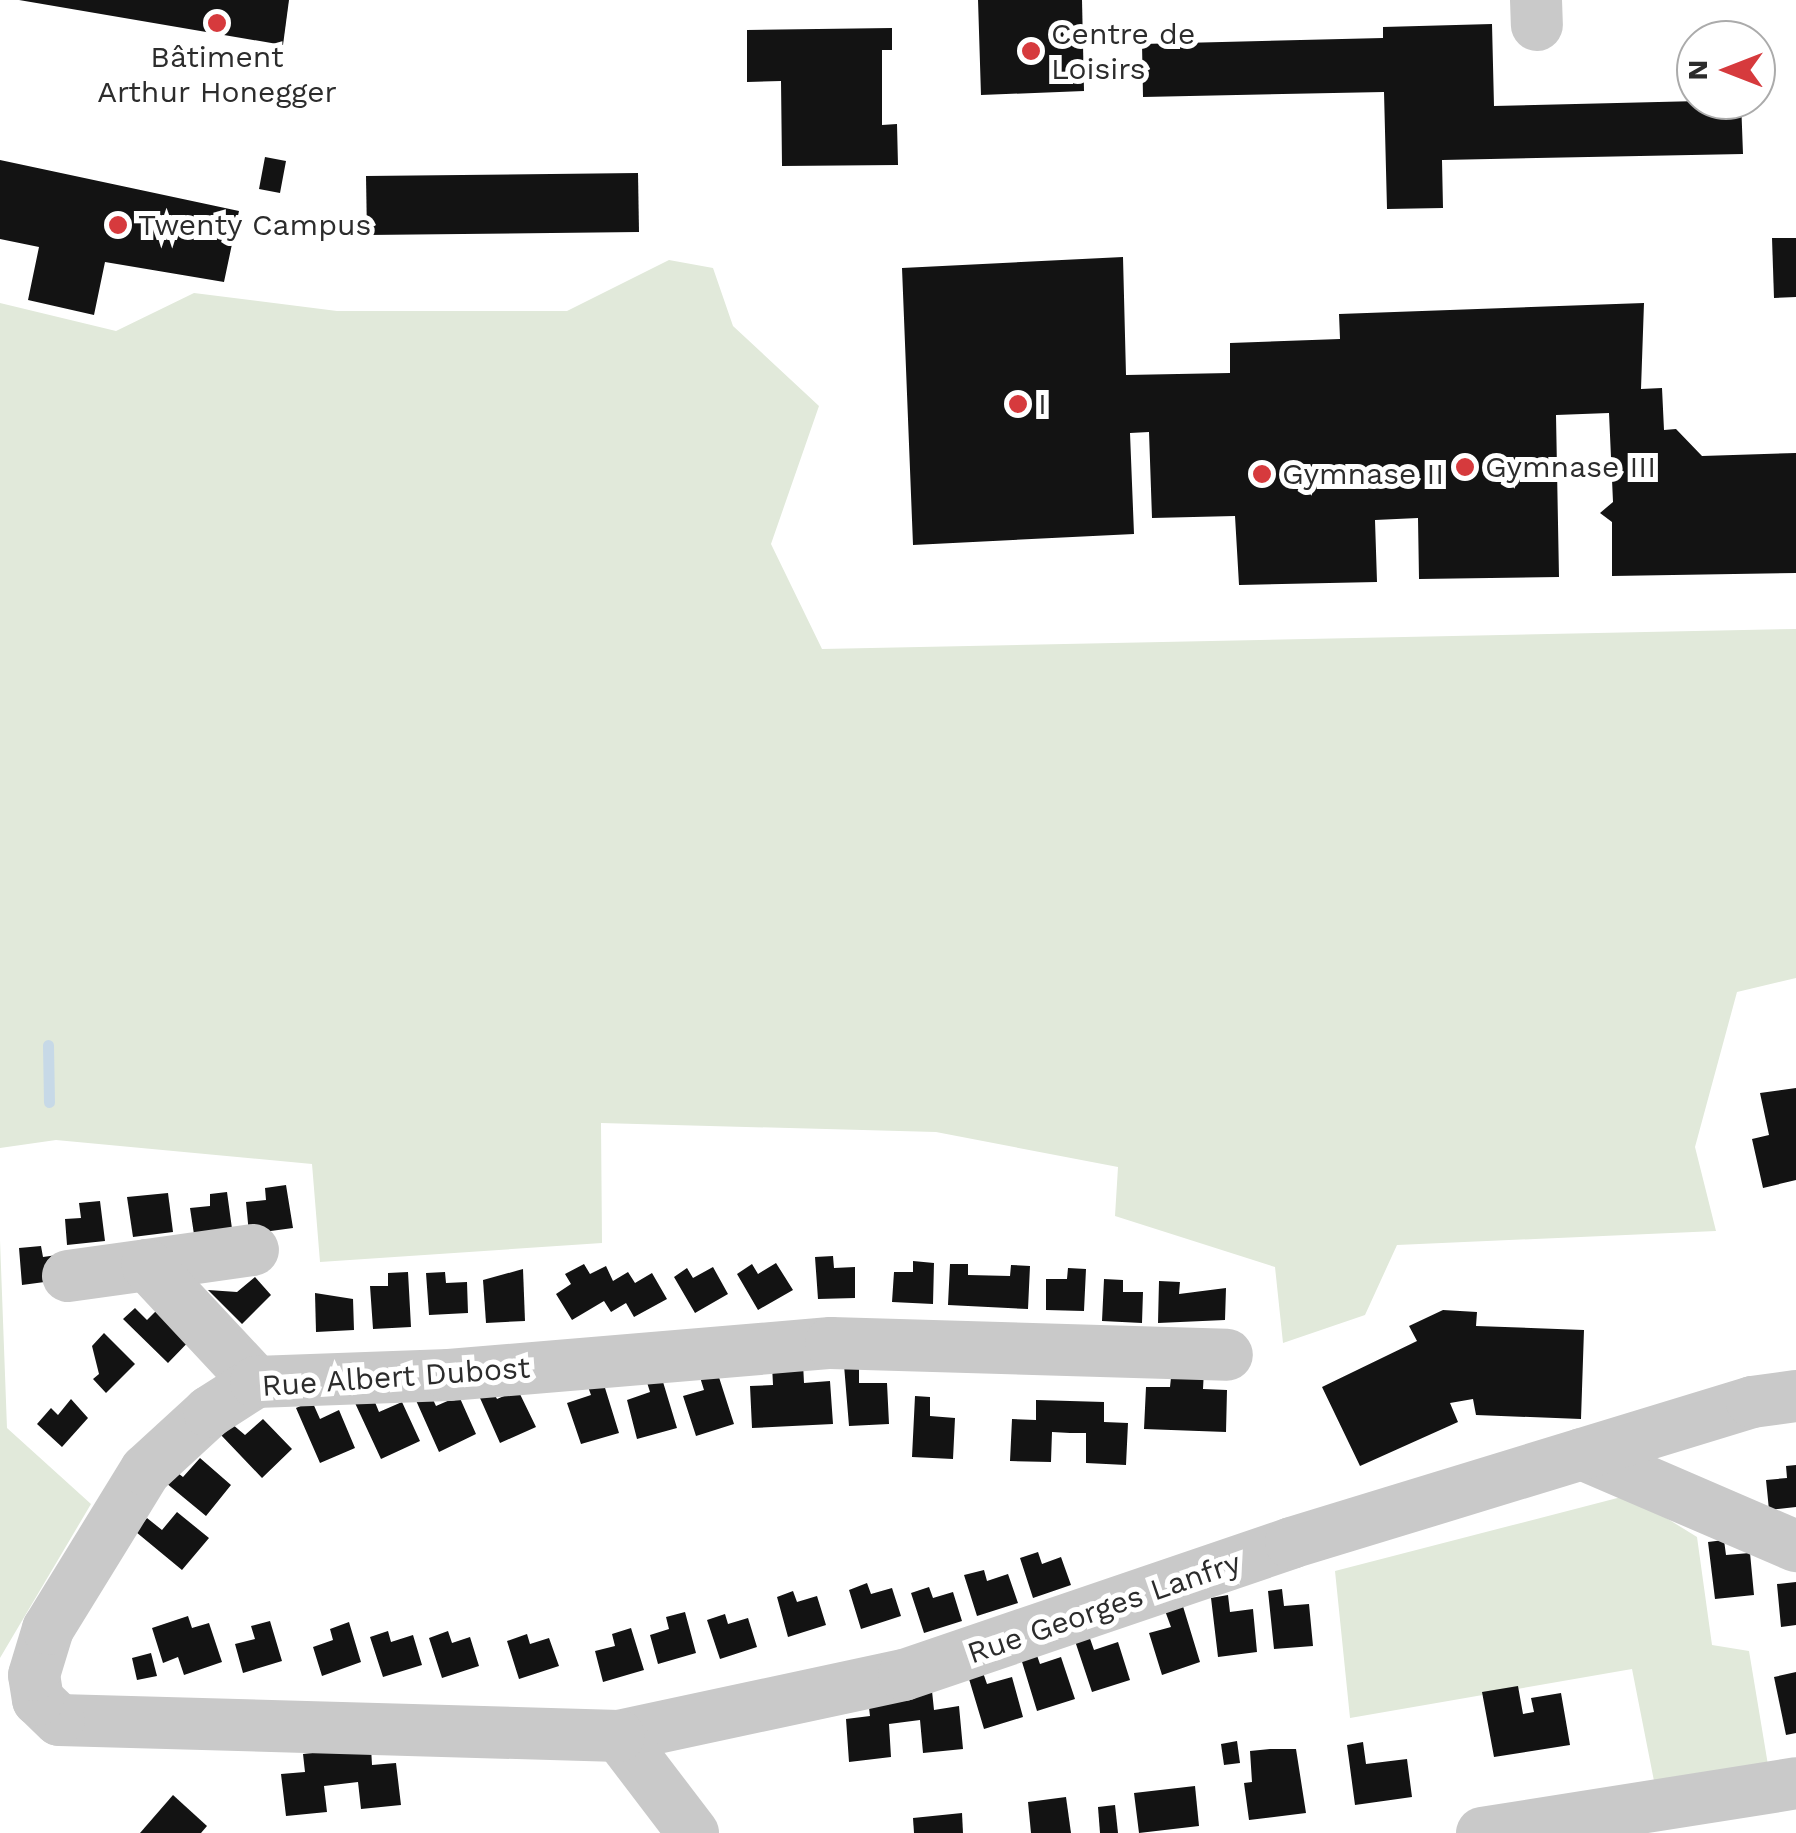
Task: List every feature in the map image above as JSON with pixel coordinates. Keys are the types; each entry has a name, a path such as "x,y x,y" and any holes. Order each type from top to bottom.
{"street":[{"path":"68,1276 253,1250"},
{"path":"147,1264 256,1382"},
{"name":"Rue Albert Dubost","path":"620,1736 60,1720 19,1703 34,1675 48,1629 146,1470 209,1412 256,1382 449,1375 831,1342 1227,1355"},
{"name":"Rue Georges Lanfry","path":"620,1736 904,1674 1582,1454 1752,1402 1796,1396"},
{"path":"1582,1454 1796,1546"},
{"path":"620,1736 693,1833"},
{"path":"1482,1833 1796,1782"}],"green space":[{"path":"669,260 713,268 733,326 819,406 771,544 822,649 1796,629 1796,978 1737,992 1695,1147 1716,1231 1397,1245 1365,1315 1283,1343 1275,1267 1115,1216 1118,1167 936,1132 601,1123 602,1243 320,1262 312,1164 56,1140 0,1148 0,303 116,331 194,293 337,311 567,311"},
{"path":"0,1240 7,1428 91,1504 0,1658"},
{"path":"1629,1495 1697,1537 1712,1645 1749,1651 1768,1765 1655,1786 1632,1669 1350,1718 1335,1571"}],"building":[{"name":"Bâtiment Arthur Honegger","path":"19,0 289,0 283,45"},
{"name":"Centre de Loisirs","path":"978,0 1082,0 1084,91 981,95"},
{"path":"1492,24 1494,106 1676,102 1676,120 1742,120 1743,154 1442,160 1443,208 1387,209 1384,92 1143,97 1142,44 1383,38 1383,27"},
{"path":"892,28 892,50 882,50 882,125 897,124 898,165 782,166 781,81 747,82 747,30"},
{"path":"265,157 286,161 280,193 259,189"},
{"name":"Twenty Campus","path":"0,160 239,211 224,282 105,262 94,315 28,300 39,247 0,239"},
{"path":"638,173 639,232 367,235 366,176"},
{"path":"1772,238 1796,238 1796,297 1774,298"},
{"path":"1123,257 1126,375 1230,373 1230,343 1340,339 1339,314 1644,303 1641,389 1662,388 1664,430 1676,429 1702,456 1796,453 1796,573 1612,576 1612,522 1600,513 1613,502 1609,413 1556,415 1559,577 1419,579 1418,518 1375,520 1377,582 1239,585 1235,516 1152,518 1149,432 1130,433 1134,534 913,545 902,268"},
{"path":"1796,1088 1796,1180 1763,1188 1752,1139 1769,1135 1760,1093"},
{"path":"286,1185 293,1228 249,1234 246,1202 266,1200 265,1188"},
{"path":"227,1192 233,1236 195,1241 190,1208 210,1206 210,1194"},
{"path":"168,1193 173,1232 133,1237 127,1197"},
{"path":"100,1201 105,1241 67,1245 65,1219 81,1218 79,1203"},
{"path":"41,1246 43,1257 57,1255 52,1281 22,1285 19,1248"},
{"path":"833,1256 834,1268 855,1267 855,1298 818,1299 815,1257"},
{"path":"913,1261 934,1263 933,1304 892,1302 894,1272 913,1272"},
{"path":"776,1263 793,1290 758,1310 737,1274 752,1264 758,1274"},
{"path":"584,1264 590,1274 606,1266 613,1281 628,1272 635,1283 652,1273 667,1299 634,1317 626,1303 611,1312 604,1301 572,1320 556,1294 571,1284 565,1274"},
{"path":"950,1264 968,1264 968,1275 1010,1276 1011,1265 1030,1266 1028,1309 948,1305"},
{"path":"713,1267 728,1294 695,1313 674,1277 687,1268 693,1278"},
{"path":"1068,1268 1086,1269 1084,1311 1046,1310 1046,1279 1067,1279"},
{"path":"523,1269 525,1321 486,1323 483,1280"},
{"path":"408,1272 411,1327 373,1329 370,1286 388,1286 388,1273"},
{"path":"445,1272 446,1283 467,1282 468,1313 429,1315 426,1273"},
{"path":"255,1277 271,1295 242,1324 208,1290 237,1292"},
{"path":"1104,1279 1123,1280 1123,1292 1143,1292 1142,1323 1102,1321"},
{"path":"1159,1281 1180,1282 1179,1294 1226,1288 1225,1320 1158,1323"},
{"path":"315,1293 353,1299 354,1330 316,1332"},
{"path":"166,1301 197,1333 168,1363 123,1319 135,1308 147,1320"},
{"path":"1443,1310 1477,1312 1476,1326 1584,1330 1581,1419 1476,1415 1473,1399 1450,1403 1458,1422 1360,1466 1322,1387 1417,1341 1409,1326"},
{"path":"104,1333 135,1364 106,1393 93,1379 99,1374 92,1346"},
{"path":"803,1363 804,1383 830,1381 833,1424 752,1428 750,1386 773,1385 772,1365"},
{"path":"844,1365 859,1365 859,1383 887,1383 889,1424 849,1426"},
{"path":"716,1368 734,1424 696,1436 683,1396 704,1390 699,1374"},
{"path":"1172,1368 1204,1370 1203,1389 1227,1390 1226,1432 1144,1429 1146,1387 1170,1387"},
{"path":"660,1372 677,1428 637,1439 627,1400 650,1392 645,1376"},
{"path":"601,1375 619,1433 581,1444 567,1403 591,1395 586,1381"},
{"path":"489,1384 497,1399 518,1390 536,1427 500,1443 476,1389"},
{"path":"428,1389 436,1406 459,1396 476,1434 439,1452 414,1396"},
{"path":"372,1395 379,1412 402,1402 420,1441 381,1459 355,1403"},
{"path":"915,1396 930,1397 930,1416 955,1418 953,1459 912,1457"},
{"path":"71,1399 88,1418 62,1447 37,1424 51,1408 58,1415"},
{"path":"1036,1400 1104,1402 1104,1422 1128,1423 1126,1465 1086,1463 1086,1433 1052,1432 1051,1462 1010,1461 1012,1419 1036,1420"},
{"path":"312,1401 320,1419 339,1410 355,1448 320,1463 296,1408"},
{"path":"263,1419 292,1449 262,1478 221,1435 232,1424 245,1435"},
{"path":"200,1458 231,1485 206,1516 160,1478 170,1467 183,1477"},
{"path":"1796,1465 1796,1507 1769,1510 1766,1480 1787,1478 1786,1466"},
{"path":"177,1512 209,1538 182,1570 136,1532 147,1518 162,1530"},
{"path":"1724,1540 1726,1555 1750,1553 1754,1595 1715,1599 1708,1542"},
{"path":"1038,1552 1042,1564 1061,1557 1071,1585 1033,1598 1020,1558"},
{"path":"984,1570 987,1581 1008,1574 1018,1603 977,1616 964,1575"},
{"path":"1796,1582 1796,1625 1781,1627 1777,1584"},
{"path":"867,1583 871,1594 892,1588 901,1616 861,1629 849,1590"},
{"path":"929,1587 933,1598 953,1592 962,1621 924,1633 911,1593"},
{"path":"1282,1589 1284,1606 1309,1604 1313,1646 1274,1649 1268,1591"},
{"path":"793,1591 797,1602 817,1596 826,1625 788,1637 777,1597"},
{"path":"1228,1595 1230,1612 1253,1609 1257,1652 1218,1657 1211,1598"},
{"path":"1182,1603 1200,1662 1162,1675 1149,1633 1171,1627 1164,1608"},
{"path":"685,1612 696,1653 658,1664 650,1635 669,1629 666,1617"},
{"path":"725,1614 728,1624 748,1618 757,1647 720,1659 707,1620"},
{"path":"188,1616 192,1628 209,1623 222,1662 184,1675 178,1657 163,1663 152,1628"},
{"path":"270,1621 282,1661 243,1673 235,1644 255,1639 251,1626"},
{"path":"349,1622 361,1662 322,1676 313,1647 333,1640 330,1629"},
{"path":"631,1628 644,1670 603,1682 595,1651 615,1646 612,1634"},
{"path":"1087,1630 1094,1650 1118,1642 1130,1680 1092,1692 1073,1635"},
{"path":"388,1631 391,1642 413,1635 422,1665 383,1677 370,1637"},
{"path":"448,1631 452,1643 470,1637 479,1666 442,1678 429,1638"},
{"path":"527,1634 530,1644 549,1638 559,1666 519,1679 507,1641"},
{"path":"1034,1647 1040,1664 1061,1657 1075,1699 1037,1711 1019,1652"},
{"path":"151,1653 157,1676 137,1680 132,1658"},
{"path":"980,1664 987,1684 1012,1677 1023,1717 984,1729 966,1669"},
{"path":"1796,1672 1796,1733 1786,1735 1774,1677"},
{"path":"1518,1686 1523,1714 1534,1712 1531,1698 1561,1693 1570,1745 1494,1757 1482,1692"},
{"path":"932,1691 934,1710 959,1706 963,1749 923,1753 920,1720 889,1724 891,1757 849,1762 846,1719 870,1716 868,1699"},
{"path":"1237,1741 1240,1763 1224,1765 1221,1744"},
{"path":"1363,1742 1366,1764 1407,1759 1412,1797 1355,1805 1347,1745"},
{"path":"371,1747 372,1765 396,1763 401,1805 361,1809 358,1782 324,1786 327,1812 286,1816 281,1774 305,1772 303,1754"},
{"path":"1296,1749 1306,1813 1249,1820 1244,1783 1252,1782 1250,1751"},
{"path":"1195,1786 1199,1826 1139,1833 1134,1793"},
{"path":"173,1795 207,1826 201,1833 140,1833"},
{"path":"1066,1797 1071,1833 1031,1833 1028,1802"},
{"path":"1115,1805 1118,1833 1100,1833 1098,1807"},
{"path":"962,1813 963,1833 914,1833 913,1818"}],"waterway":[{"path":"48,1045 49,1102"}],"place":[{"name":"Bâtiment Arthur Honegger","path":"217,23"},
{"name":"Centre de Loisirs","path":"1031,51"},
{"name":"Twenty Campus","path":"118,225"},
{"name":"I","path":"1018,404"},
{"name":"Gymnase III","path":"1465,467"},
{"name":"Gymnase II","path":"1262,474"}]}
